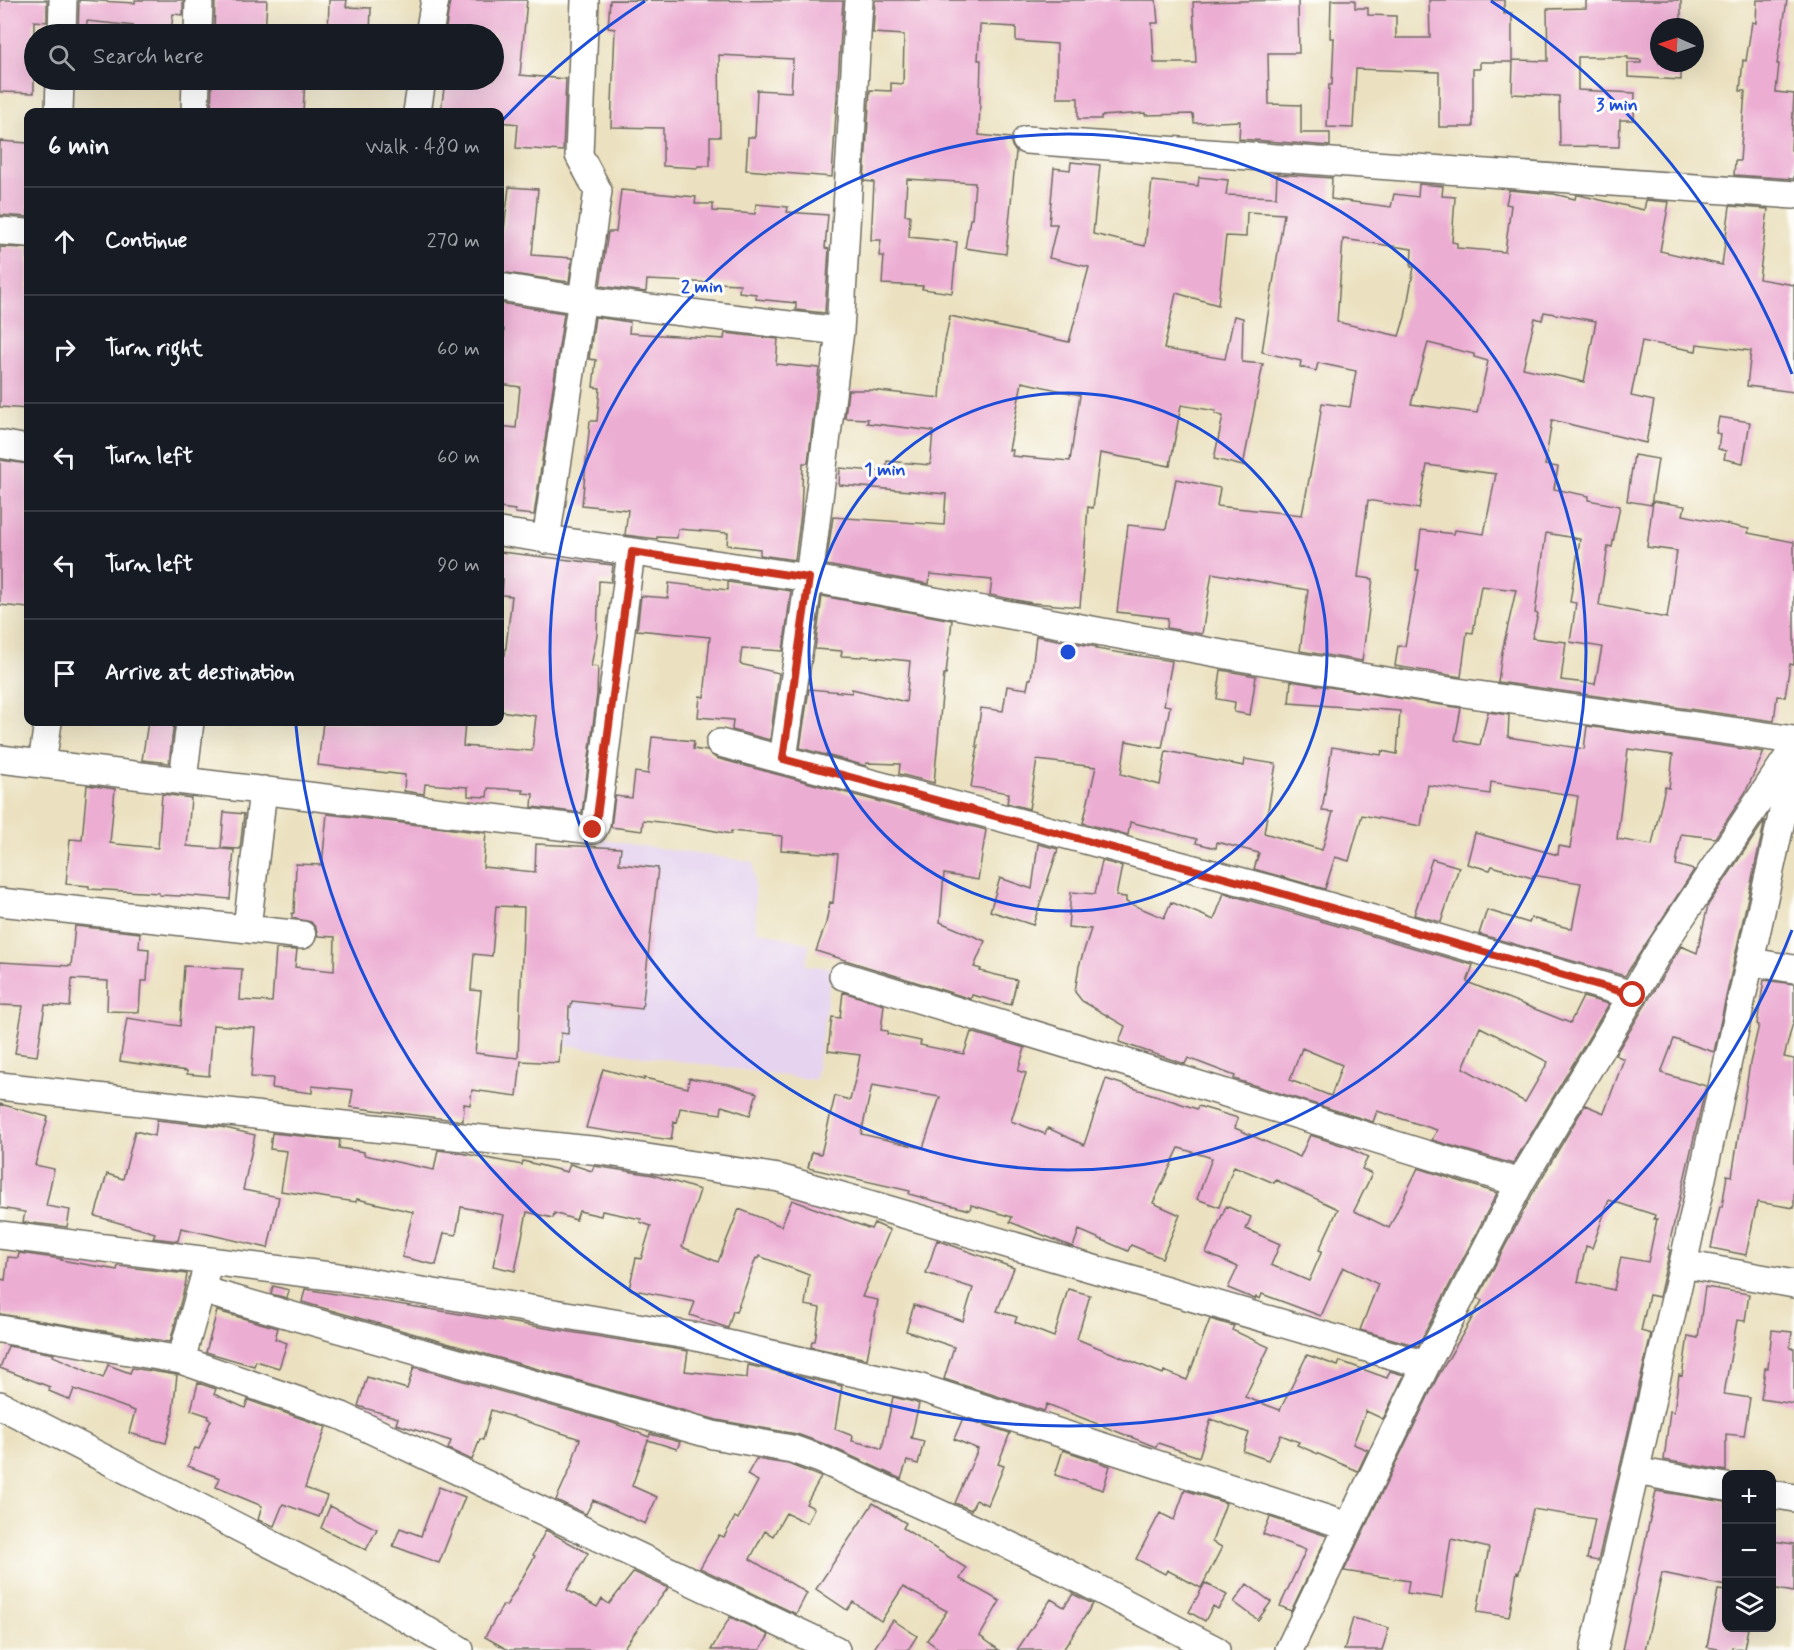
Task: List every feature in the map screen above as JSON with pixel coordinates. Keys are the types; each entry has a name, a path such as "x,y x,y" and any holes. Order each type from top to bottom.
{"street":[{"path":"62,24 63,0"},
{"path":"198,24 199,0"},
{"path":"431,24 435,0"},
{"path":"546,540 598,191 579,155 585,0"},
{"path":"783,759 809,578 840,332 859,0"},
{"path":"58,108 59,90"},
{"path":"195,108 196,90"},
{"path":"418,108 420,90"},
{"path":"1026,140 1794,195"},
{"path":"0,231 24,233"},
{"path":"504,288 582,300 840,332"},
{"path":"0,444 24,448"},
{"path":"504,533 809,578 1244,658 1429,688 1794,740"},
{"path":"0,759 593,830 596,824 632,552"},
{"path":"42,764 47,726"},
{"path":"183,780 190,726"},
{"path":"720,743 1273,891 1633,995"},
{"path":"1288,1650 1426,1365 1520,1183 1662,946 1794,748"},
{"path":"1594,1650 1683,1264 1794,762"},
{"path":"247,928 262,790"},
{"path":"0,902 302,935"},
{"path":"1751,962 1794,969"},
{"path":"843,976 1520,1183"},
{"path":"0,1086 325,1123 601,1151 779,1178 1426,1365"},
{"path":"0,1235 338,1277 692,1336 918,1387 1348,1526"},
{"path":"181,1360 209,1261"},
{"path":"1683,1264 1794,1284"},
{"path":"201,1290 713,1435 792,1449 820,1459 1050,1564 1216,1650"},
{"path":"0,1329 181,1360 342,1416 836,1650"},
{"path":"0,1405 339,1579 460,1650"},
{"path":"1635,1471 1722,1486"},
{"path":"1776,1495 1794,1498"}],"shaded area":[{"path":"602,840 754,862 756,930 810,944 805,965 832,968 815,1080 565,1045"}],"building":[{"path":"0,0 47,0 47,22 34,21 34,24 24,24 24,90 34,90 34,93 0,92"},
{"path":"79,0 135,3 135,0 183,0 183,15 173,14 172,24 115,24 87,21 87,24 78,24"},
{"path":"215,0 267,0 266,24 214,24"},
{"path":"329,0 347,0 346,7 371,8 370,24 328,24"},
{"path":"450,0 527,0 520,75 566,79 563,151 516,148 518,124 504,122 504,108 442,108 444,90 504,90 504,24 446,24"},
{"path":"610,0 843,1 832,177 746,170 748,137 755,137 757,90 791,92 793,59 719,55 720,137 710,137 710,166 698,166 698,168 663,166 663,128 611,127 615,29 608,28"},
{"path":"875,0 1156,0 1158,23 1152,23 1154,63 1196,63 1193,2 1298,0 1299,53 1268,53 1269,104 1301,105 1301,133 1330,133 1330,146 1239,139 1240,121 1194,123 1193,114 1145,115 1145,113 1101,116 1101,119 1078,119 1078,98 1057,98 1057,44 1016,41 1016,27 980,25 979,135 1010,138 1016,152 1006,254 965,248 970,219 972,219 975,183 907,179 905,215 910,215 909,237 957,242 952,293 922,289 923,286 882,284 884,256 879,256 881,240 871,240 874,182 864,181 870,90 891,91 891,83 903,84 904,35 873,33"},
{"path":"1331,0 1355,0 1355,8 1368,8 1368,15 1396,16 1396,38 1430,38 1429,0 1504,0 1504,14 1512,13 1512,62 1480,62 1480,69 1473,69 1473,127 1439,127 1439,72 1356,69 1353,128 1327,127 1334,38 1330,38"},
{"path":"1586,0 1681,0 1681,18 1650,18 1650,72 1681,72 1681,80 1628,77 1628,63 1641,63 1641,60 1628,59 1628,57 1578,57 1578,90 1635,93 1634,120 1620,120 1619,147 1560,146 1559,96 1512,94 1513,60 1548,61 1547,9 1586,8"},
{"path":"1757,0 1787,0 1777,64 1779,64 1776,92 1794,94 1791,150 1794,150 1794,179 1734,175 1735,161 1740,161 1745,91 1740,91 1743,60 1746,61 1752,22 1756,23"},
{"path":"212,90 304,90 303,108 211,108"},
{"path":"0,141 24,143 24,217 0,215"},
{"path":"1071,162 1100,165 1093,234 1145,246 1152,181 1198,186 1199,177 1228,180 1226,195 1276,197 1277,174 1332,178 1331,199 1391,207 1394,194 1418,197 1419,184 1443,186 1442,196 1455,197 1452,242 1457,243 1457,248 1505,252 1511,205 1506,204 1509,190 1554,194 1575,199 1576,195 1579,195 1644,210 1646,200 1669,202 1660,251 1722,265 1730,206 1768,209 1759,279 1794,285 1794,392 1747,386 1751,351 1697,344 1696,351 1642,341 1631,396 1654,401 1646,443 1552,420 1545,465 1558,467 1554,489 1589,496 1588,500 1620,506 1612,547 1608,546 1599,605 1667,618 1677,551 1647,547 1653,501 1685,506 1683,515 1749,529 1748,533 1794,542 1794,665 1790,664 1785,697 1777,696 1774,721 1498,682 1502,652 1516,590 1481,586 1473,633 1467,632 1461,677 1395,666 1398,646 1405,646 1419,570 1416,570 1421,530 1454,534 1455,530 1484,534 1496,474 1427,465 1419,509 1368,500 1358,577 1373,579 1362,661 1300,651 1308,590 1212,573 1202,634 1167,628 1168,618 1117,612 1128,525 1166,529 1176,479 1220,488 1217,506 1302,515 1322,403 1350,407 1356,371 1318,363 1316,371 1300,367 1301,361 1262,352 1284,214 1247,212 1246,237 1226,236 1218,305 1176,293 1164,349 1225,359 1234,316 1243,318 1242,362 1263,364 1243,466 1214,459 1223,416 1215,414 1216,411 1181,405 1170,466 1100,453 1093,508 1088,507 1080,607 1032,603 990,595 992,580 930,574 929,584 826,565 833,517 944,525 946,494 839,485 840,468 886,472 887,461 930,465 933,431 867,423 868,419 845,418 848,390 871,390 940,398 944,346 950,316 1069,342 1089,267 1049,258 1057,224 1049,224 1054,168 1070,170","holes":["1343,239 1412,249 1411,267 1414,267 1405,317 1399,336 1337,322","1544,312 1596,321 1584,382 1523,368 1535,318 1542,320","1428,343 1474,354 1474,357 1488,361 1477,413 1411,404","1022,382 1080,395 1070,461 1012,456 1013,450 1009,450","1546,533 1580,539 1570,602 1576,603 1570,642 1602,647 1595,684 1561,680 1566,642 1532,638 1538,614 1535,613"]},
{"path":"509,187 538,189 532,255 572,258 569,282 504,273 504,229"},
{"path":"621,190 696,197 695,204 713,204 713,211 755,214 756,204 788,207 787,212 828,215 825,248 829,249 825,313 796,310 796,303 756,299 756,294 739,292 740,284 647,280 646,292 600,286 608,232 616,232"},
{"path":"0,247 24,248 24,409 0,407"},
{"path":"504,304 564,313 534,515 515,513 515,510 504,509 504,426 516,428 520,387 504,385"},
{"path":"595,317 630,322 629,333 724,339 725,333 778,339 776,364 819,368 808,463 803,463 801,513 795,560 760,555 760,549 727,545 728,533 678,529 677,538 657,537 657,539 625,535 628,510 582,505 590,421 597,421 600,388 593,387 596,360 589,359"},
{"path":"1719,417 1750,422 1743,463 1724,459 1726,451 1718,449 1720,434 1716,433"},
{"path":"1634,455 1658,459 1651,505 1627,501"},
{"path":"0,460 24,463 24,608 0,605"},
{"path":"504,552 613,565 611,582 599,581 597,635 591,666 598,667 597,694 582,813 532,807 533,794 523,793 523,790 488,788 487,797 468,796 468,787 425,784 424,794 404,791 405,775 318,765 323,726 465,726 463,746 532,751 536,716 504,712 504,655 512,596 504,595"},
{"path":"728,582 791,591 783,651 742,648 740,664 779,673 770,740 732,730 733,720 698,717 700,696 704,697 710,637 637,630 641,596 668,598 669,583 728,590"},
{"path":"822,596 952,620 946,674 944,674 934,783 899,774 900,764 867,763 866,766 800,748 809,689 852,693 852,689 906,702 910,661 841,656 842,651 815,649"},
{"path":"1036,636 1097,647 1096,649 1172,661 1164,705 1170,706 1162,748 1126,741 1121,774 1160,785 1166,751 1244,766 1245,759 1276,764 1264,833 1322,850 1333,812 1322,811 1332,747 1381,755 1382,751 1397,754 1400,711 1289,703 1291,681 1461,708 1455,740 1480,745 1488,712 1509,715 1508,737 1584,749 1587,726 1764,752 1745,793 1715,838 1681,834 1676,865 1694,870 1625,976 1479,934 1487,910 1529,923 1531,918 1572,929 1581,883 1533,875 1532,878 1492,866 1490,870 1467,864 1475,833 1558,855 1559,846 1570,848 1578,796 1491,782 1490,794 1428,785 1421,826 1362,815 1349,861 1335,857 1325,889 1254,869 1259,853 1217,842 1216,848 1196,843 1197,839 1130,822 1128,835 1083,823 1096,767 1037,760 1029,809 1007,803 1009,793 971,787 981,708 1003,711 1007,686 1027,689 1029,679 1031,679","holes":["1628,749 1673,755 1669,788 1665,787 1652,845 1617,839"]},
{"path":"1221,670 1256,676 1250,715 1234,712 1235,702 1217,699"},
{"path":"147,726 174,726 169,763 142,760"},
{"path":"652,737 694,741 693,749 707,751 716,758 986,830 978,880 944,874 940,922 985,941 974,967 981,969 980,971 1017,980 1011,1005 972,995 971,999 816,951 826,923 830,902 833,903 838,854 781,850 782,836 731,831 731,834 643,820 642,831 611,827 615,796 632,798 635,772 648,774"},
{"path":"87,785 115,789 110,843 117,844 158,848 162,794 191,798 187,846 234,850 230,899 89,889 89,886 66,884 70,839 82,840"},
{"path":"224,812 244,814 240,849 221,848"},
{"path":"327,814 486,833 483,867 535,872 536,844 621,848 619,864 658,868 642,1009 572,1001 569,1007 568,1034 561,1033 559,1063 521,1061 517,1096 472,1090 470,1105 464,1104 463,1121 350,1107 353,1090 312,1086 312,1093 272,1088 273,1078 251,1077 255,1028 213,1025 209,1076 120,1061 127,1018 180,1026 184,966 242,969 240,1000 272,1002 276,949 297,950 295,967 334,971 335,937 318,936 311,922 292,918 296,864 322,865","holes":["496,906 524,907 518,1058 475,1053 481,991 471,990 474,954 492,956"]},
{"path":"1765,820 1714,1052 1674,1039 1661,1073 1706,1086 1659,1297 1649,1295 1641,1331 1651,1334 1598,1561 1587,1559 1595,1519 1533,1509 1519,1573 1517,1572 1509,1617 1477,1612 1489,1548 1451,1539 1442,1598 1407,1593 1409,1581 1344,1571 1437,1378 1482,1301 1478,1298 1534,1191 1585,1105 1604,1113 1624,1059 1615,1055 1681,946 1697,953 1708,905","holes":["1609,1200 1655,1215 1654,1219 1657,1219 1648,1262 1621,1257 1614,1290 1578,1282 1586,1246 1592,1248"]},
{"path":"1038,844 1058,849 1033,925 990,911 1000,878 1032,889"},
{"path":"1432,859 1459,867 1441,922 1414,915"},
{"path":"1102,861 1122,866 1116,896 1126,897 1126,902 1164,918 1171,902 1214,920 1224,893 1473,965 1467,982 1570,1023 1583,997 1609,1004 1513,1164 1432,1140 1437,1130 1377,1111 1373,1122 1234,1079 1235,1076 1188,1058 1185,1064 1119,1042 1125,1026 1082,1001 1075,992 1079,966 1091,929 1068,927 1071,892 1095,894","holes":["1480,1027 1548,1062 1525,1102 1463,1068","1302,1048 1342,1065 1331,1096 1290,1080"]},
{"path":"75,926 140,933 139,948 149,949 147,981 141,981 139,1012 107,1011 108,981 72,979 70,1007 45,1005 37,1056 15,1053 23,1006 0,1005 0,962 71,966"},
{"path":"1764,980 1794,984 1794,1019 1784,1057 1794,1059 1794,1208 1757,1202 1746,1255 1711,1248 1720,1206 1722,1207 1727,1175 1732,1176 1750,1063 1759,1025 1757,1024"},
{"path":"843,992 884,1005 881,1030 888,1031 887,1034 921,1041 920,1045 964,1054 971,1032 1025,1048 1018,1071 1026,1073 1011,1121 1045,1134 1048,1128 1084,1145 1106,1079 1197,1109 1198,1106 1238,1118 1235,1128 1300,1157 1310,1135 1354,1149 1368,1157 1362,1169 1372,1174 1354,1211 1389,1228 1418,1168 1497,1193 1418,1346 1360,1330 1378,1284 1343,1267 1321,1316 1262,1294 1260,1299 1256,1297 1255,1299 1228,1288 1238,1267 1206,1253 1226,1206 1251,1217 1246,1229 1280,1244 1271,1265 1309,1281 1322,1251 1319,1250 1338,1209 1276,1180 1274,1183 1234,1166 1219,1207 1197,1199 1212,1158 1179,1148 1153,1203 1180,1215 1162,1258 1131,1245 1128,1251 1079,1230 1073,1247 1010,1222 1012,1217 971,1205 970,1210 909,1194 910,1191 808,1168 812,1152 821,1154 835,1096 850,1100 856,1076 860,1055 828,1051 832,1017 840,1018","holes":["872,1085 940,1097 923,1148 861,1134"]},
{"path":"603,1069 688,1088 689,1078 729,1084 757,1093 750,1115 722,1106 721,1114 680,1108 677,1123 674,1122 671,1140 586,1128"},
{"path":"0,1104 48,1117 35,1165 54,1169 46,1206 70,1210 67,1227 23,1222 25,1212 0,1208"},
{"path":"157,1120 221,1127 255,1135 243,1190 279,1197 268,1248 181,1228 178,1241 153,1238 155,1233 95,1216 107,1174 123,1179 135,1131 155,1136"},
{"path":"272,1133 340,1140 339,1148 434,1170 438,1150 522,1165 523,1161 567,1172 570,1164 592,1171 594,1166 653,1175 700,1190 682,1247 718,1262 739,1209 781,1226 792,1200 871,1229 874,1223 890,1230 862,1297 878,1300 867,1359 811,1347 812,1341 815,1341 820,1308 805,1305 809,1275 759,1256 758,1259 756,1258 736,1312 733,1311 728,1328 690,1315 695,1302 629,1289 636,1258 641,1259 651,1226 640,1222 641,1219 602,1211 601,1216 579,1211 576,1220 554,1213 553,1218 527,1212 515,1271 493,1266 504,1215 461,1207 456,1235 444,1233 436,1265 402,1257 413,1212 357,1199 356,1202 281,1191 287,1151 270,1149"},
{"path":"937,1240 1014,1268 997,1311 1017,1317 1015,1322 1054,1337 1068,1289 1090,1295 1077,1339 1163,1374 1164,1371 1187,1380 1210,1319 1234,1326 1232,1330 1269,1347 1245,1397 1280,1410 1307,1355 1338,1366 1340,1361 1387,1378 1390,1371 1404,1375 1383,1419 1366,1411 1353,1444 1368,1450 1358,1471 1297,1445 1299,1442 1281,1435 1268,1460 1243,1451 1249,1433 1211,1419 1199,1457 1158,1443 1156,1447 1047,1404 1044,1411 944,1379 954,1347 906,1331 914,1305 963,1321 973,1288 926,1273"},
{"path":"19,1253 117,1270 118,1266 187,1274 170,1342 0,1314 0,1279 5,1280 8,1257 18,1258"},
{"path":"273,1286 289,1290 287,1298 271,1294"},
{"path":"1705,1287 1749,1294 1745,1321 1737,1320 1724,1394 1750,1398 1744,1436 1726,1434 1726,1470 1664,1460 1670,1411 1674,1412 1688,1336 1698,1338"},
{"path":"305,1289 688,1351 685,1371 747,1378 748,1365 842,1386 835,1429 853,1436 852,1441 882,1449 893,1397 914,1402 919,1404 911,1438 924,1441 918,1464 907,1461 901,1479 827,1445 797,1434 717,1420 302,1302"},
{"path":"217,1311 278,1328 275,1339 287,1343 279,1368 256,1361 254,1366 206,1352"},
{"path":"1772,1330 1792,1332 1790,1348 1794,1348 1794,1404 1761,1399 1765,1368 1768,1368"},
{"path":"8,1346 54,1354 53,1356 103,1378 108,1365 130,1373 132,1368 177,1375 172,1420 166,1443 129,1433 135,1411 74,1389 70,1400 49,1391 50,1387 0,1368"},
{"path":"414,1367 613,1423 649,1437 650,1434 680,1442 677,1449 648,1440 632,1486 657,1497 645,1524 593,1500 586,1514 556,1500 574,1460 580,1439 491,1410 483,1440 480,1439 472,1460 448,1449 451,1441 396,1424 398,1418 358,1406 367,1377 407,1389"},
{"path":"198,1383 216,1389 214,1394 245,1408 248,1400 326,1427 305,1488 327,1496 319,1517 283,1504 274,1526 258,1520 262,1506 216,1487 220,1478 188,1466 195,1448 199,1449 211,1420 208,1419 209,1416 191,1410"},
{"path":"963,1418 1010,1433 998,1464 1004,1466 988,1505 976,1500 971,1510 955,1503 978,1449 954,1439"},
{"path":"1063,1450 1110,1466 1103,1490 1055,1475"},
{"path":"756,1459 788,1464 821,1477 806,1504 814,1508 807,1523 786,1513 773,1536 765,1531 750,1559 807,1593 796,1614 700,1568 719,1535 724,1537 735,1517 738,1519 758,1481 747,1475"},
{"path":"439,1487 465,1497 439,1563 393,1546 400,1528 421,1536"},
{"path":"1185,1490 1226,1503 1212,1542 1222,1547 1201,1588 1167,1570 1165,1574 1136,1559 1160,1513 1174,1520"},
{"path":"1656,1491 1722,1501 1722,1585 1662,1573 1645,1650 1622,1650"},
{"path":"873,1503 906,1523 903,1528 966,1568 960,1579 1000,1601 980,1636 999,1650 940,1650 927,1640 947,1611 903,1587 881,1621 853,1602 847,1610 816,1589"},
{"path":"330,1506 377,1529 366,1550 321,1528"},
{"path":"1270,1517 1327,1536 1291,1611 1280,1606 1306,1550 1263,1534"},
{"path":"546,1530 588,1553 567,1590 597,1607 602,1599 609,1604 634,1572 668,1588 622,1650 508,1650 485,1637 535,1556 533,1555"},
{"path":"1776,1542 1794,1544 1794,1592 1776,1589"},
{"path":"1205,1583 1227,1595 1218,1609 1213,1606 1205,1621 1189,1612"},
{"path":"1247,1584 1271,1602 1258,1620 1234,1602"},
{"path":"1718,1590 1722,1590 1722,1632 1747,1632 1744,1649 1732,1647 1731,1650 1723,1650 1707,1647"},
{"path":"1073,1594 1093,1604 1063,1650 1017,1650 1051,1599 1064,1607"},
{"path":"730,1617 769,1635 760,1650 711,1650"},
{"path":"1353,1618 1389,1628 1382,1650 1344,1650"},
{"path":"893,1620 917,1636 908,1650 873,1650"}],"route":[{"path":"593,830 596,824 632,552 809,578 783,759 1273,891 1633,995"}]}
